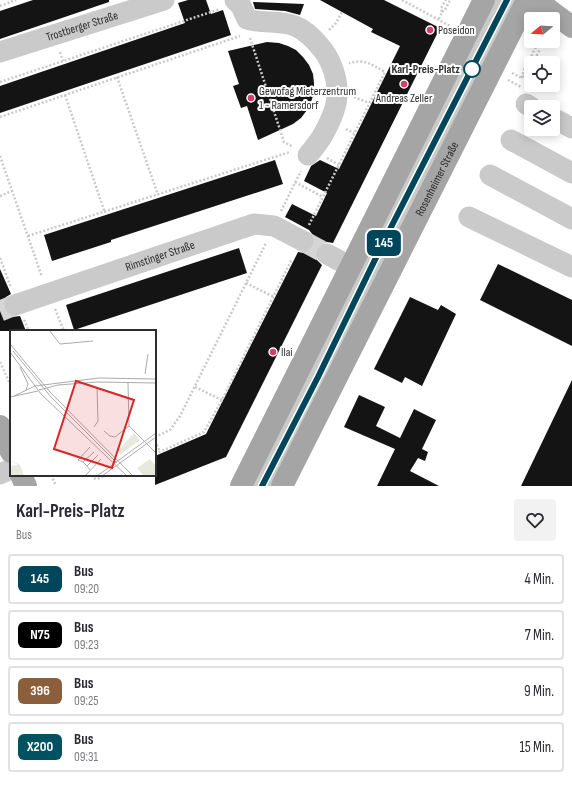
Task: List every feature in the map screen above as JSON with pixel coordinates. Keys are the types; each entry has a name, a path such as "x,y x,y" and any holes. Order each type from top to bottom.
{"main road":[{"path":"241,486 352,267 484,0"},
{"name":"Rosenheimer Straße","path":"282,486 527,0"},
{"path":"536,0 572,27"},
{"path":"0,426 10,450"},
{"path":"21,476 26,486"}],"street":[{"name":"Trostberger Straße","path":"0,52 164,0"},
{"name":"Rosenheimer Straße","path":"262,486 318,377 386,237 507,0"},
{"path":"242,14 254,22 277,22 295,26 315,39 327,56 333,68 337,95 334,111 324,134 308,155"},
{"path":"560,122 572,128"},
{"path":"511,140 572,173"},
{"path":"490,175 572,219"},
{"path":"469,217 572,267"},
{"name":"Rimstinger Straße","path":"15,305 254,224 274,226 301,242"},
{"path":"327,254 352,267"},
{"path":"0,474 10,469"}],"path":[{"path":"0,6 16,0"},
{"path":"402,0 451,26"},
{"path":"442,12 441,8 446,0"},
{"path":"439,19 450,0"},
{"path":"0,82 231,6 242,14 284,142 297,150 28,236"},
{"path":"315,39 336,23 342,12"},
{"path":"0,117 117,78 242,14"},
{"path":"522,78 524,70 535,48"},
{"path":"536,56 540,49"},
{"path":"156,454 204,432 222,400 274,297 385,72 360,60 333,68"},
{"path":"512,73 522,78"},
{"path":"117,78 158,195"},
{"path":"508,80 526,99"},
{"path":"65,95 105,212"},
{"path":"280,213 308,155"},
{"path":"0,156 48,293 64,330"},
{"path":"295,182 323,197"},
{"path":"0,196 12,192"},
{"path":"156,437 170,430 180,416 268,239"},
{"path":"246,283 274,297"},
{"path":"0,362 10,384"},
{"path":"195,386 222,400"},
{"path":"156,443 160,452"},
{"path":"51,476 56,486"},
{"path":"93,476 97,479 104,476"}],"building":[{"path":"33,0 109,0 109,2 0,39 0,11"},
{"path":"188,0 206,0 211,14 223,10 231,35 0,113 0,86 185,23 178,3"},
{"path":"320,0 384,0 440,28 333,243 327,242 321,244 316,249 315,254 317,260 322,265 226,457 155,485 156,456 206,434 298,252 304,253 313,247 315,240 309,230 285,217 292,204 316,216 327,193 304,181 311,166 320,160 339,169 400,46 371,32 373,29"},
{"path":"253,2 304,4 300,15 285,11 255,9"},
{"path":"267,42 279,43 288,46 296,50 303,57 313,74 314,93 307,110 301,118 293,124 258,140 247,106 241,108 233,86 239,84 228,51"},
{"path":"275,160 283,184 111,240 111,242 52,261 44,235"},
{"path":"239,248 247,273 74,330 66,305"},
{"path":"498,264 572,300 572,346 480,300"},
{"path":"0,269 11,294 6,297 3,302 4,309 7,314 12,317 20,316 26,330 0,331"},
{"path":"410,297 438,310 441,305 456,314 422,386 405,377 402,383 374,369"},
{"path":"572,380 572,486 521,486"},
{"path":"359,395 385,407 376,426 400,438 414,409 436,420 422,449 428,452 425,461 418,458 410,471 439,486 377,486 395,449 344,427"}],"tunnel":[{"path":"303,241 327,254"},
{"path":"0,311 15,305"}],"bus line":[{"name":"145","path":"262,486 318,377 386,237 507,0"}],"place":[{"name":"Poseidon","path":"430,30"},
{"name":"Karl-Preis-Platz","path":"472,69"},
{"name":"Andreas Zeller","path":"404,84"},
{"name":"Gewofag Mieterzentrum 1 - Ramersdorf","path":"251,98"},
{"name":"Ilai","path":"273,352"}]}
